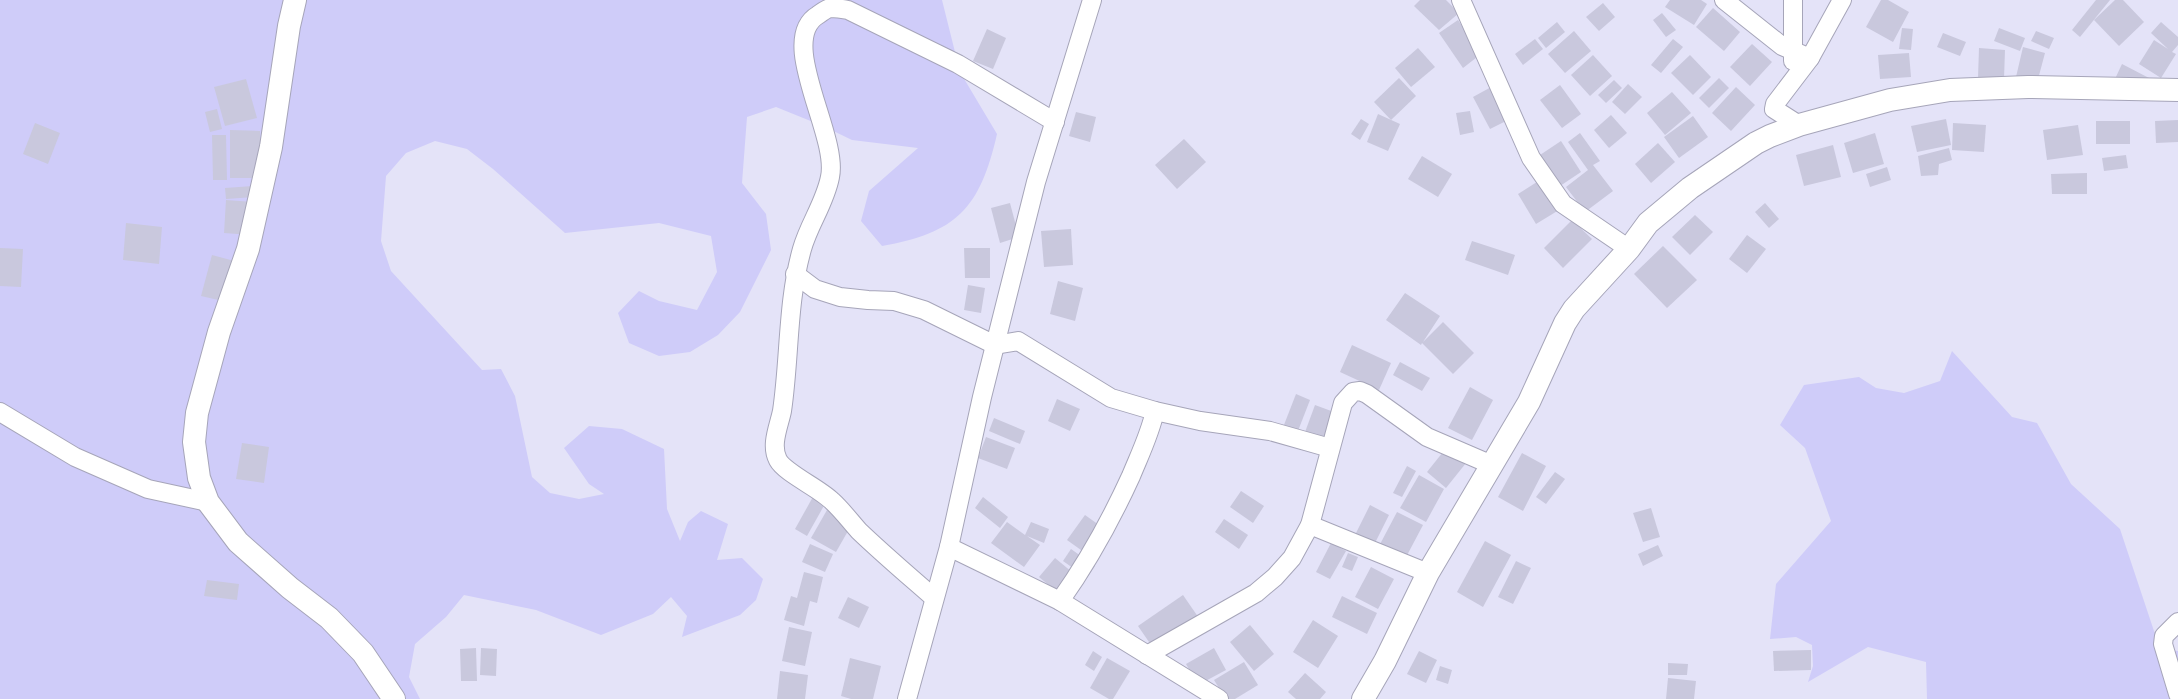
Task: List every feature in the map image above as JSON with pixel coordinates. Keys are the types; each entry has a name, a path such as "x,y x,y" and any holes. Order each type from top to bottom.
{"street":[{"path":"295,0 271,147 248,249 219,332 197,413 194,442 199,478 208,502 238,542 290,588 329,618 363,653 394,699"},
{"path":"907,699 949,547 995,345 1036,182 1092,0"},
{"path":"1461,0 1531,158 1563,204 1629,249"},
{"path":"1724,0 1773,39 1810,58"},
{"path":"1793,0 1793,78"},
{"path":"1799,125 1773,109 1793,78 1810,58 1842,0"},
{"path":"934,598 868,540 832,501 787,470 778,460 774,445 788,374 790,312 795,274 803,245 831,176 831,153 810,83 802,37 811,19 828,8 848,10 958,64 1055,122"},
{"path":"1364,699 1428,573 1529,402 1565,323 1574,309 1629,249 1648,224 1690,188 1756,142 1799,125 1890,100 1950,90 2028,87 2178,90"},
{"path":"795,274 815,289 840,297 894,300 924,310 995,345 1018,341 1111,398 1155,411 1200,421 1270,431 1330,447"},
{"path":"1147,655 1256,593 1293,558 1310,525 1343,403 1353,392 1360,391 1367,394 1427,437 1492,465"},
{"path":"1060,601 1089,559 1110,521 1150,432 1155,411"},
{"path":"0,412 75,457 148,489 208,502"},
{"path":"1310,525 1428,573"},
{"path":"949,547 1060,601 1220,699"},
{"path":"2178,622 2164,636 2163,644 2178,694"}],"shaded area":[{"path":"0,0 942,0 960,72 997,134 982,181 973,199 961,213 946,225 929,234 882,246 861,221 869,191 918,148 852,140 776,107 747,117 742,183 766,214 771,250 740,312 718,335 690,352 659,356 629,343 618,313 639,291 659,301 697,310 717,272 711,236 659,223 565,233 467,149 435,141 406,153 386,176 381,241 391,271 482,370 501,369 515,396 532,477 550,493 579,499 604,494 589,484 564,448 589,426 622,429 664,449 667,509 680,541 688,522 701,511 728,524 717,560 742,558 763,579 756,600 740,615 682,637 687,616 671,597 653,614 601,635 536,610 464,595 446,617 415,644 409,677 420,699 0,699"},
{"path":"1952,351 2012,417 2037,423 2071,484 2120,529 2160,649 2178,651 2178,699 1927,699 1926,662 1868,647 1808,682 1813,666 1812,645 1796,637 1770,639 1776,584 1831,521 1805,448 1780,425 1804,385 1859,377 1876,388 1904,393 1940,381"}],"building":[{"path":"1420,0 1446,0 1459,13 1439,30 1414,6"},
{"path":"1670,0 1701,0 1707,4 1694,25 1665,7"},
{"path":"1881,0 1888,0 1909,12 1893,42 1866,27"},
{"path":"2096,0 2110,0 2080,37 2072,30"},
{"path":"2115,0 2123,0 2144,22 2119,46 2094,20"},
{"path":"1603,3 1615,17 1599,31 1586,17"},
{"path":"1713,8 1740,32 1724,51 1696,27"},
{"path":"1662,13 1676,30 1666,37 1653,20"},
{"path":"1458,20 1481,54 1463,68 1439,33"},
{"path":"1557,22 1565,32 1546,48 1538,38"},
{"path":"2161,22 2178,37 2178,45 2172,52 2176,54 2161,78 2139,64 2154,40 2168,49 2151,33"},
{"path":"1902,28 1913,29 1911,50 1899,49"},
{"path":"1999,28 2025,38 2020,51 1994,41"},
{"path":"987,29 1006,38 993,69 973,61"},
{"path":"1574,31 1591,51 1565,73 1548,54"},
{"path":"2036,31 2054,38 2049,49 2031,41"},
{"path":"1943,33 1966,42 1960,56 1937,47"},
{"path":"1535,39 1543,49 1523,65 1515,54"},
{"path":"1673,39 1683,47 1661,73 1651,65"},
{"path":"1752,44 1772,62 1750,86 1730,67"},
{"path":"2023,47 2045,53 2037,83 2016,77"},
{"path":"1418,48 1435,67 1411,87 1395,68"},
{"path":"1979,48 2005,50 2004,79 1978,78"},
{"path":"1909,53 1911,77 1880,79 1878,55"},
{"path":"1593,55 1612,76 1590,96 1571,75"},
{"path":"1690,55 1711,77 1693,95 1671,73"},
{"path":"2122,64 2151,79 2114,81"},
{"path":"1399,78 1416,96 1391,120 1374,102"},
{"path":"1719,78 1729,88 1709,108 1699,98"},
{"path":"246,79 257,118 225,126 214,87"},
{"path":"1614,80 1622,88 1606,103 1598,95"},
{"path":"1628,84 1642,97 1625,114 1612,102"},
{"path":"1560,85 1581,114 1562,128 1540,100"},
{"path":"1493,86 1510,119 1490,129 1473,97"},
{"path":"1736,87 1755,105 1731,131 1712,113"},
{"path":"1672,92 1691,113 1665,135 1647,113"},
{"path":"217,109 222,129 210,132 205,112"},
{"path":"1470,111 1474,132 1460,135 1456,113"},
{"path":"1076,112 1096,117 1090,142 1069,136"},
{"path":"1378,114 1400,124 1388,151 1367,142"},
{"path":"1611,115 1627,133 1609,148 1594,130"},
{"path":"1693,116 1708,137 1679,158 1664,137"},
{"path":"1361,119 1369,124 1360,140 1351,134"},
{"path":"1946,119 1951,145 1917,152 1911,126"},
{"path":"2178,120 2178,142 2156,143 2155,121"},
{"path":"2096,121 2130,121 2130,144 2096,144"},
{"path":"35,123 60,133 48,164 23,154"},
{"path":"1953,123 1986,125 1984,152 1952,150"},
{"path":"2078,125 2083,155 2047,160 2043,130"},
{"path":"230,130 260,131 261,178 230,178"},
{"path":"1580,133 1600,161 1593,165 1613,191 1585,212 1566,187 1588,170 1568,142"},
{"path":"1875,133 1884,164 1853,173 1844,143"},
{"path":"212,135 226,135 227,180 213,180"},
{"path":"1184,139 1206,162 1177,189 1155,165"},
{"path":"1561,141 1581,172 1557,188 1537,157"},
{"path":"1658,143 1675,162 1651,183 1635,164"},
{"path":"1833,145 1841,177 1804,186 1796,155"},
{"path":"1949,148 1952,160 1939,164 1938,175 1921,176 1918,156"},
{"path":"2126,155 2128,168 2104,171 2102,158"},
{"path":"1422,156 1452,174 1438,197 1408,179"},
{"path":"1887,167 1891,180 1870,187 1866,174"},
{"path":"2087,173 2087,194 2052,194 2051,174"},
{"path":"1540,180 1559,210 1536,224 1518,194"},
{"path":"253,186 254,197 226,199 225,188"},
{"path":"226,200 253,202 251,235 224,233"},
{"path":"1010,203 1019,237 1000,243 991,208"},
{"path":"1765,203 1779,219 1769,228 1755,212"},
{"path":"1695,215 1713,232 1690,255 1672,237"},
{"path":"1572,220 1592,239 1563,268 1544,248"},
{"path":"126,223 162,227 159,264 123,260"},
{"path":"1071,229 1073,265 1044,267 1041,231"},
{"path":"1747,235 1766,249 1747,273 1729,259"},
{"path":"1472,241 1515,255 1508,275 1465,260"},
{"path":"1663,246 1697,280 1667,308 1634,274"},
{"path":"0,248 23,249 21,287 0,286"},
{"path":"964,248 990,248 990,278 965,278"},
{"path":"212,255 238,262 227,302 201,296"},
{"path":"1058,281 1083,288 1075,321 1050,314"},
{"path":"968,285 985,288 981,313 964,310"},
{"path":"1405,293 1440,316 1423,342 1443,322 1474,353 1453,374 1422,343 1421,345 1386,320"},
{"path":"1352,345 1391,363 1379,390 1340,372"},
{"path":"1400,362 1430,378 1422,391 1393,375"},
{"path":"1470,387 1493,400 1472,440 1448,428"},
{"path":"1296,394 1310,400 1296,436 1282,430"},
{"path":"1057,399 1080,409 1070,431 1048,421"},
{"path":"1315,405 1342,415 1328,453 1301,443"},
{"path":"994,418 1025,431 1020,444 989,431"},
{"path":"986,437 1015,448 1007,469 978,458"},
{"path":"242,443 269,447 264,483 236,479"},
{"path":"1447,447 1466,463 1446,488 1427,472"},
{"path":"1522,453 1546,466 1523,511 1498,497"},
{"path":"1407,466 1416,471 1402,497 1393,493"},
{"path":"1555,472 1565,479 1546,504 1536,497"},
{"path":"1419,475 1444,489 1426,522 1400,508"},
{"path":"1241,491 1264,506 1253,523 1230,507"},
{"path":"814,495 826,502 807,536 795,529"},
{"path":"983,497 1008,517 1000,528 975,508"},
{"path":"1370,505 1389,515 1374,545 1355,535"},
{"path":"1651,508 1660,537 1643,542 1633,513"},
{"path":"827,510 852,524 836,552 811,538"},
{"path":"1397,512 1423,525 1404,561 1378,548"},
{"path":"1085,515 1106,530 1088,555 1067,540"},
{"path":"1224,519 1248,535 1239,549 1215,532"},
{"path":"1007,522 1025,535 1031,522 1049,529 1044,543 1027,536 1040,545 1024,567 991,543"},
{"path":"1485,541 1511,555 1483,607 1457,592"},
{"path":"1331,543 1346,551 1330,579 1316,572"},
{"path":"810,544 833,554 825,572 802,562"},
{"path":"1658,545 1663,556 1643,566 1638,554"},
{"path":"1071,549 1095,566 1087,578 1063,561"},
{"path":"1348,553 1358,557 1352,571 1342,567"},
{"path":"1055,558 1078,577 1062,596 1039,577"},
{"path":"1516,561 1531,568 1513,604 1498,597"},
{"path":"1371,567 1394,579 1378,609 1355,597"},
{"path":"804,572 823,577 817,603 810,601 804,626 784,620 791,596 797,598"},
{"path":"207,580 239,584 237,600 204,596"},
{"path":"1183,595 1203,624 1158,655 1138,626"},
{"path":"1342,596 1377,613 1367,634 1332,617"},
{"path":"848,597 869,607 859,628 838,618"},
{"path":"1313,620 1338,636 1318,668 1293,652"},
{"path":"1250,625 1274,654 1254,671 1230,642"},
{"path":"789,627 812,632 805,666 782,661"},
{"path":"476,648 477,681 461,681 460,649"},
{"path":"481,648 497,649 496,676 480,675"},
{"path":"1214,648 1226,670 1198,685 1186,664"},
{"path":"1811,650 1811,670 1774,671 1773,651"},
{"path":"1093,651 1102,657 1094,671 1085,665"},
{"path":"1419,651 1437,660 1426,683 1407,674"},
{"path":"850,658 881,666 873,699 851,699 841,696"},
{"path":"1107,658 1130,671 1113,699 1090,688"},
{"path":"1244,662 1258,685 1235,699 1226,699 1214,680"},
{"path":"1668,663 1688,664 1687,675 1668,675"},
{"path":"1440,666 1452,670 1448,684 1436,680"},
{"path":"780,671 808,675 805,699 777,699"},
{"path":"1305,673 1326,692 1320,699 1296,699 1288,692"},
{"path":"1668,678 1696,681 1694,699 1666,699"}]}
